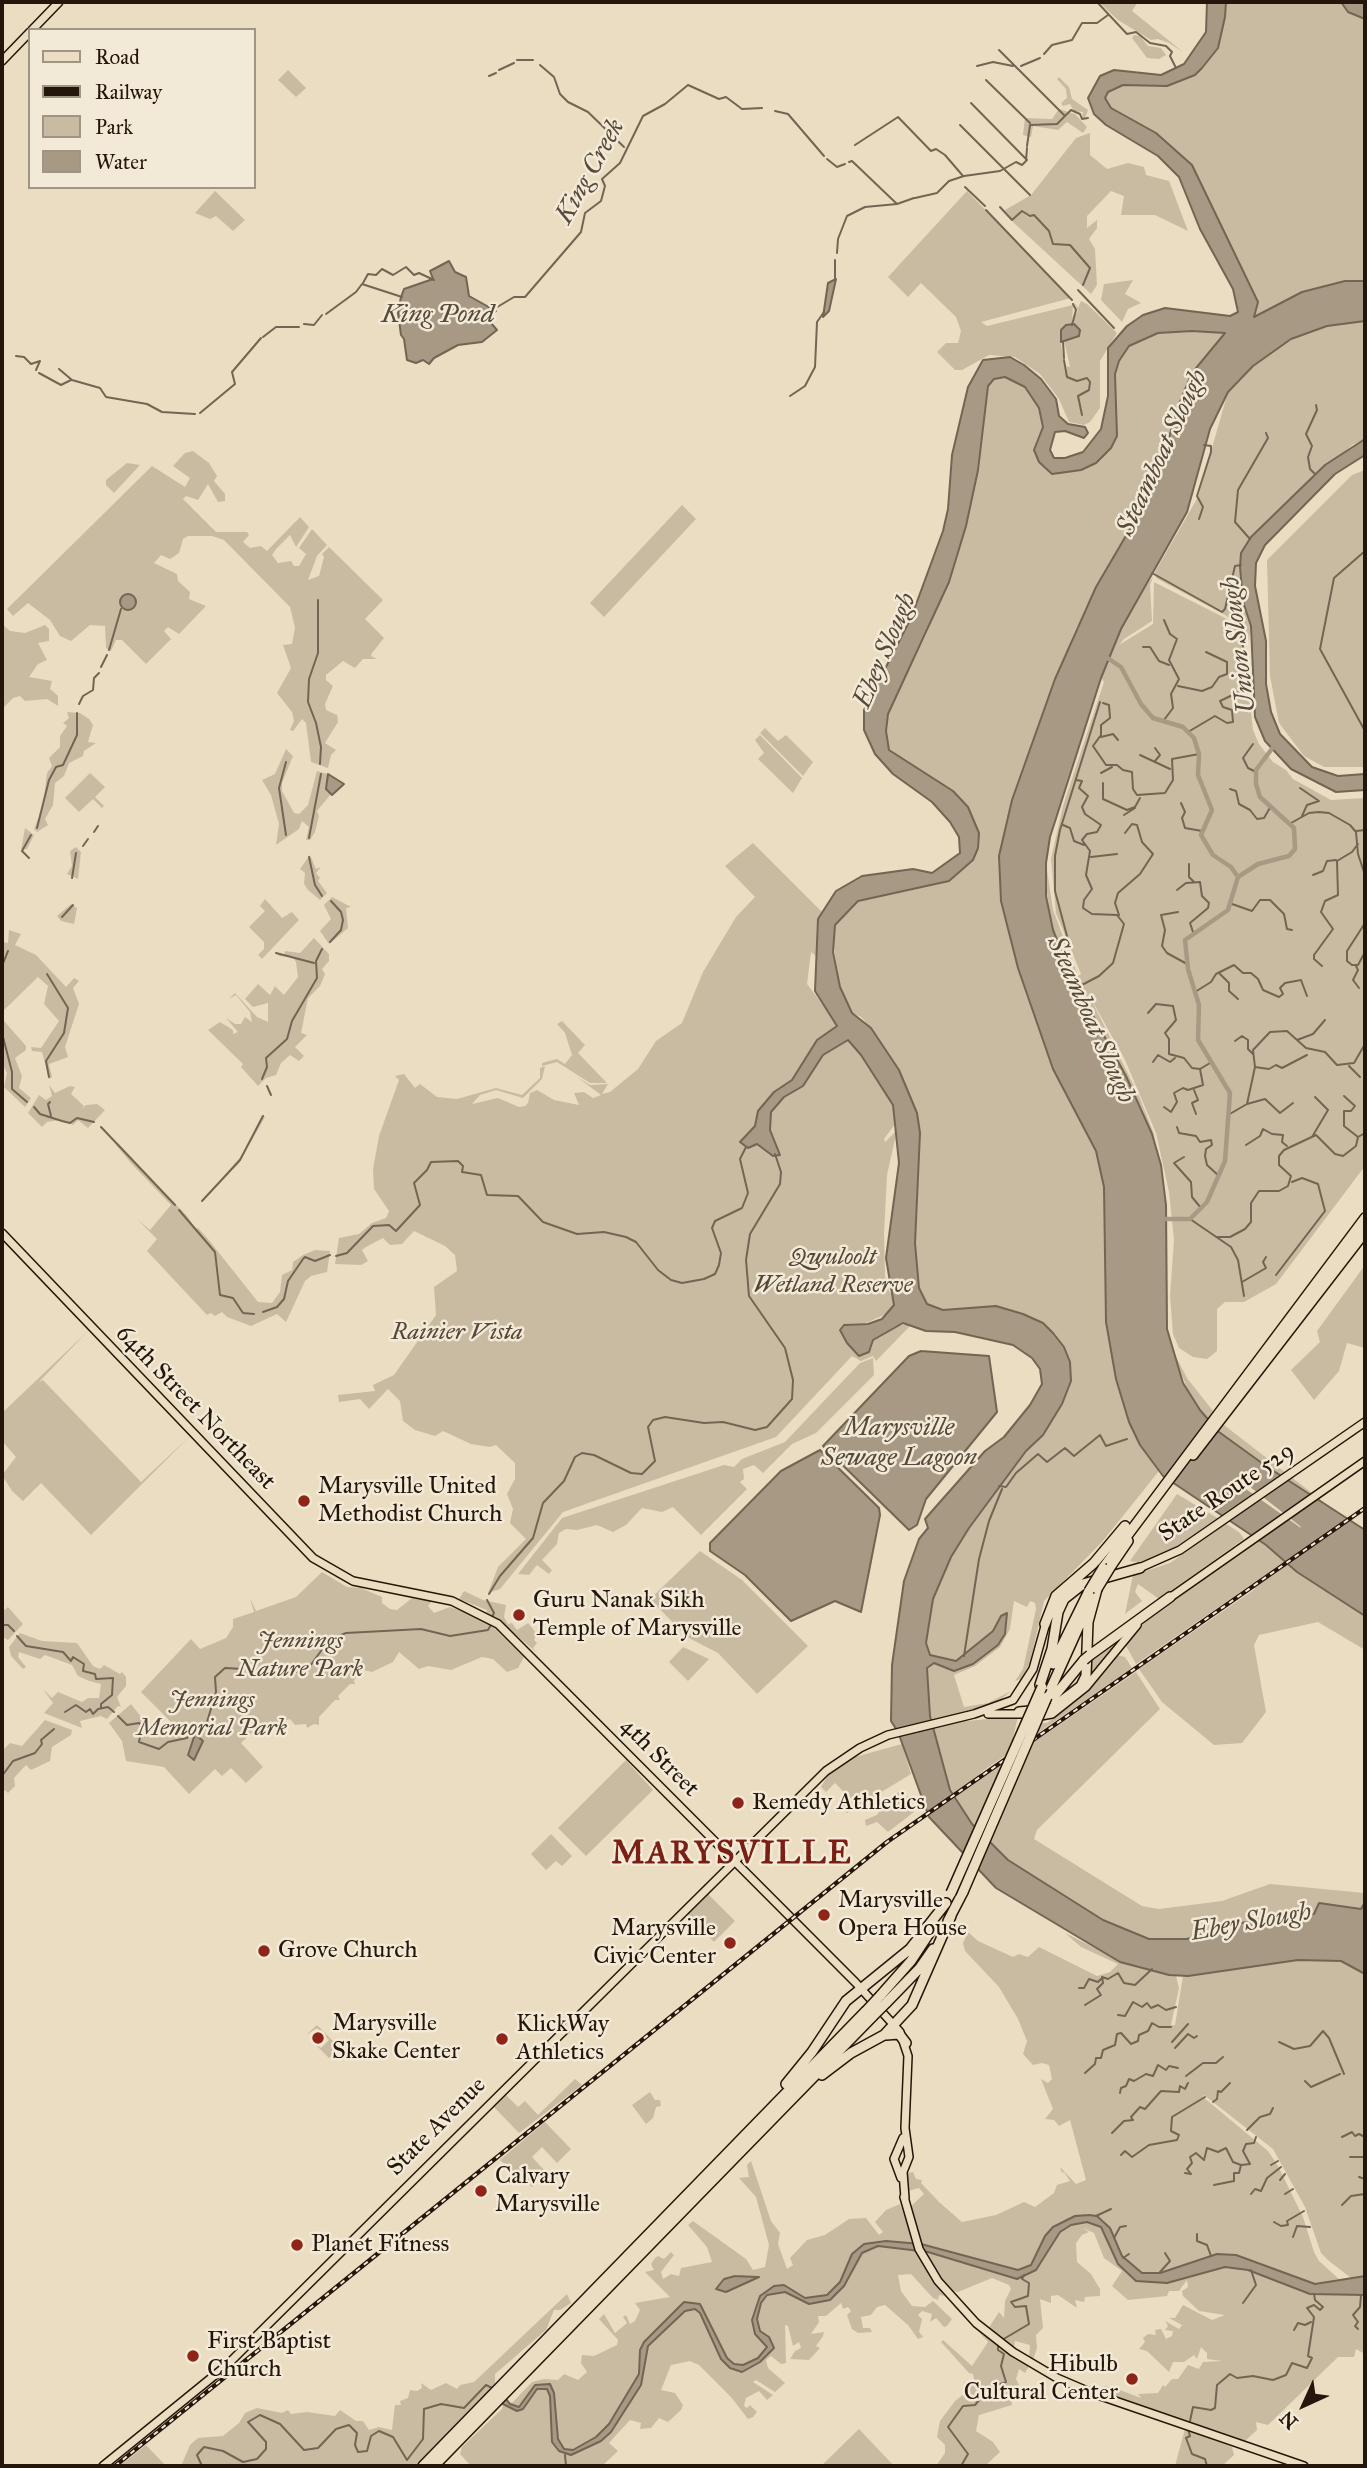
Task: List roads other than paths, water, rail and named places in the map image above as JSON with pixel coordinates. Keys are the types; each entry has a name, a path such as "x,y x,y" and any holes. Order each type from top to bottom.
{"highway":[{"path":"1230,1402 1365,1219"},
{"path":"883,2000 911,1961 951,1894 1041,1686 1107,1567 1161,1491 1365,1232"},
{"path":"1045,1624 1056,1596 1087,1569 1161,1491"},
{"path":"1041,1686 1058,1612 1065,1599 1083,1584 1140,1568"},
{"path":"1049,1698 1093,1590"},
{"path":"1027,1718 1051,1709 1081,1686 1086,1676 1088,1622 1093,1590"},
{"path":"767,2122 837,2063 884,2035 895,2025 922,1986 963,1892 1027,1718 1087,1657 1170,1597"},
{"path":"748,2130 812,2052 841,2008 859,1988 910,1949 946,1903"},
{"path":"422,2466 486,2403 505,2390 883,2000 919,1969 951,1916"},
{"path":"434,2466 748,2130 870,2014"},
{"path":"884,2035 894,2032 905,2043"}],"main road":[{"path":"34,28 59,2"},
{"path":"2,61 28,34"},
{"name":"64th Street Northeast","path":"2,1233 313,1558 353,1581 452,1601 486,1616 496,1622 556,1681"},
{"name":"State Route 529","path":"1005,1703 1018,1692 1033,1669 1045,1624 1060,1597 1075,1585 1168,1558 1365,1422"},
{"path":"1005,1714 1027,1718 1052,1714 1081,1692 1133,1629 1170,1597 1365,1461"},
{"name":"4th Street","path":"556,1681 895,2025 905,2043"},
{"path":"1005,1703 1013,1708 1005,1714"},
{"path":"1005,1703 1005,1714"},
{"name":"State Avenue","path":"103,2466 226,2366 826,1771 860,1748 888,1735 970,1715 1005,1703"},
{"name":"State Avenue","path":"970,1715 1005,1714"},
{"name":"4th Street","path":"734,1861 765,1896 859,1988"},
{"path":"765,1896 778,1904"},
{"path":"905,2043 908,2057 905,2128 908,2151 903,2172 905,2201"},
{"path":"905,2128 894,2157 919,2249 948,2295 989,2334 1031,2363 1092,2393 1304,2466"},
{"path":"898,2151 908,2151"},
{"path":"896,2165 906,2165"}],"water":[{"path":"1207,2 1226,2 1225,17 1218,48 1195,75 1167,86 1123,85 1108,92 1105,98 1111,108 1156,133 1192,165 1258,302 1254,317 1302,292 1345,281 1365,281 1365,321 1327,326 1291,339 1253,366 1228,392 1210,429 1187,512 1121,629 1101,678 1050,837 1046,863 1046,896 1053,930 1073,979 1126,1076 1152,1134 1161,1165 1166,1205 1167,1329 1183,1383 1200,1410 1219,1432 1365,1530 1365,1616 1297,1572 1266,1545 1163,1476 1140,1445 1129,1422 1116,1379 1106,1322 1104,1187 1096,1151 1053,1069 1018,968 1001,901 999,856 1012,800 1055,679 1096,587 1158,481 1176,411 1192,373 1225,333 1158,333 1129,346 1119,361 1115,374 1117,436 1111,448 1096,463 1081,470 1052,474 1039,462 1034,450 1043,427 1039,408 1025,387 1005,377 994,379 988,386 978,470 966,526 949,582 888,714 886,731 889,750 953,791 968,807 979,833 978,848 973,860 949,881 858,901 835,925 833,952 840,987 852,1013 871,1028 899,1070 917,1113 920,1133 915,1243 919,1288 927,1304 943,1310 996,1306 1023,1314 1043,1323 1053,1333 1064,1347 1070,1362 1071,1381 1062,1404 1043,1435 1026,1451 969,1528 951,1557 933,1599 926,1643 930,1655 956,1661 993,1631 1001,1616 1007,1613 1005,1634 998,1645 973,1664 954,1671 934,1663 927,1668 930,1716 950,1790 972,1824 1008,1860 1103,1920 1149,1939 1187,1939 1240,1923 1314,1914 1319,1903 1361,1909 1365,1902 1365,1974 1341,1961 1298,1960 1188,1976 1169,1975 1120,1962 996,1888 929,1817 898,1732 891,1721 892,1665 904,1581 919,1539 928,1528 925,1519 985,1451 1004,1437 1030,1405 1042,1384 1040,1369 1032,1358 1013,1345 955,1332 926,1331 903,1323 873,1340 869,1352 859,1356 847,1343 840,1330 844,1325 868,1324 882,1319 894,1305 886,1258 899,1163 893,1105 861,1055 848,1040 823,1055 803,1086 784,1097 771,1112 770,1130 780,1155 773,1156 757,1144 748,1148 740,1142 755,1126 758,1111 774,1092 792,1080 817,1040 837,1026 815,991 818,919 836,891 862,876 913,869 932,873 960,853 959,837 950,822 932,802 893,774 875,754 864,730 864,710 911,618 943,531 948,509 952,455 968,387 983,360 1010,357 1024,365 1041,379 1056,399 1059,416 1068,424 1085,427 1088,433 1084,438 1065,431 1055,432 1050,450 1054,458 1065,458 1083,452 1101,429 1108,396 1108,348 1127,326 1143,315 1165,308 1230,316 1238,312 1233,289 1200,229 1179,177 1158,156 1106,125 1094,114 1088,98 1100,76 1114,70 1161,75 1184,64 1206,32"},
{"path":"1341,2 1362,2 1365,5 1365,19 1348,12"},
{"name":"King Pond","path":"449,261 455,272 466,277 469,296 496,311 491,314 481,312 477,320 491,323 497,330 482,342 458,345 434,358 429,364 423,360 416,363 407,360 398,313 404,289 433,279 430,271"},
{"path":"836,279 829,311 823,317 828,283"},
{"path":"1074,324 1080,330 1079,336 1061,342 1061,330 1066,325"},
{"name":"Union Slough","path":"1365,439 1365,455 1335,474 1265,545 1256,563 1255,586 1266,641 1266,684 1271,712 1280,734 1312,767 1338,776 1365,774 1365,790 1336,792 1291,769 1265,741 1255,717 1251,626 1243,602 1241,553 1251,537 1325,465"},
{"path":"125,594 131,594 136,602 134,608 125,610 120,605 120,599"},
{"path":"328,774 344,784 332,795 326,789"},
{"name":"Marysville Sewage Lagoon","path":"921,1351 989,1356 997,1412 926,1499 917,1525 909,1530 823,1446 909,1356"},
{"name":"Marysville Sewage Lagoon","path":"820,1450 879,1508 880,1515 861,1612 835,1601 791,1621 745,1575 710,1551 710,1543 781,1471"},
{"path":"195,1734 203,1741 194,1760 188,1755"},
{"path":"1075,2216 1097,2216 1110,2228 1122,2256 1142,2273 1160,2273 1217,2254 1236,2255 1315,2284 1365,2276 1365,2295 1310,2294 1248,2270 1225,2267 1167,2283 1136,2281 1118,2264 1101,2227 1087,2222 1071,2225 1060,2232 1036,2270 1017,2279 928,2252 878,2246 862,2253 844,2286 830,2300 809,2304 785,2292 767,2295 761,2303 757,2319 760,2331 769,2337 774,2348 760,2362 742,2372 730,2368 721,2359 700,2313 695,2309 685,2311 648,2346 641,2385 611,2432 601,2441 571,2455 559,2451 552,2442 550,2396 547,2389 537,2389 523,2409 517,2411 501,2403 501,2393 510,2404 519,2407 535,2385 550,2384 554,2393 558,2439 564,2449 573,2450 596,2437 609,2424 639,2374 640,2350 644,2342 684,2302 700,2304 727,2358 734,2364 743,2365 758,2358 767,2347 755,2334 752,2320 760,2296 774,2286 784,2285 805,2298 827,2295 840,2282 852,2254 864,2244 886,2241 921,2244 1018,2270 1031,2265 1045,2236 1053,2227"},
{"path":"735,2276 759,2277 726,2292 716,2289 724,2279"}],"waterway":[{"path":"1097,2 1127,34 1136,32 1150,43 1166,46 1172,52 1170,56 1176,68"},
{"path":"1044,54 1052,45 1072,40 1082,23 1097,23 1108,15"},
{"path":"999,50 1064,115"},
{"path":"1021,66 1040,58"},
{"path":"517,60 533,60"},
{"path":"977,66 993,62 1013,66"},
{"path":"499,70 514,63"},
{"path":"540,65 554,77 560,94 568,102 588,112 624,147"},
{"path":"489,76 496,73"},
{"path":"986,80 1030,123"},
{"name":"King Creek","path":"494,309 514,297 525,297 581,232 585,213 601,201 605,186 602,179 620,163 643,116 665,104 688,85 719,99 726,97 742,109 762,108"},
{"path":"971,103 1027,160"},
{"name":"King Creek","path":"1027,146 1030,125 1057,124 1071,110 1080,114 1082,119 1088,118"},
{"name":"King Creek","path":"775,111 788,114 824,156"},
{"path":"855,145 898,117 931,151 936,149 945,155 963,176"},
{"path":"960,125 1030,195"},
{"name":"King Creek","path":"915,198 937,193 949,181 964,176 1000,171 1016,162 1022,165 1026,161 1027,148"},
{"name":"King Creek","path":"827,159 837,167 845,164"},
{"name":"King Creek","path":"849,162 852,161 897,204 914,198"},
{"path":"965,187 985,206"},
{"path":"837,253 838,239 847,216 865,207 897,204"},
{"path":"1000,207 1012,220 1022,211 1030,216 1034,215 1049,231 1053,244 1070,245 1090,268 1083,285"},
{"path":"986,210 1072,300"},
{"path":"835,260 835,280"},
{"name":"King Creek","path":"363,283 368,274 376,275 382,269 393,275 406,267 414,275 419,273 434,280"},
{"name":"King Creek","path":"326,314 356,292 362,284 402,297"},
{"path":"1078,290 1114,328"},
{"path":"1072,325 1076,310 1073,304"},
{"path":"790,396 805,386 815,367 817,322 824,312"},
{"name":"King Creek","path":"304,324 314,325 322,315"},
{"name":"King Creek","path":"263,337 276,327 299,327"},
{"name":"King Creek","path":"200,413 235,384 232,372 261,338"},
{"path":"1063,341 1064,358"},
{"name":"King Creek","path":"16,356 24,357 31,364 40,361 36,370"},
{"path":"1064,360 1067,377 1077,381 1087,378 1090,382 1089,390 1078,396 1082,415"},
{"name":"King Creek","path":"59,369 72,380 100,388 106,397 147,404 162,412 195,414"},
{"name":"King Creek","path":"39,373 61,385 71,380"},
{"path":"1315,474 1310,469 1308,457 1312,446 1306,434 1317,410 1316,405"},
{"path":"1250,539 1235,522 1238,490 1268,438 1266,433"},
{"path":"1199,519 1203,507 1197,496 1211,452 1211,446 1204,445"},
{"path":"1365,551 1334,578 1320,649 1365,731"},
{"path":"1152,573 1222,612 1235,566 1241,565"},
{"path":"318,600 318,653 309,679 308,702 321,747 320,764"},
{"path":"109,650 121,609"},
{"path":"1164,620 1170,634 1177,639 1169,660 1179,679 1171,694 1173,708 1164,720"},
{"path":"1188,732 1215,716 1227,723 1233,722 1232,710 1223,707 1220,701 1243,690 1244,654 1241,633 1229,623"},
{"path":"1143,647 1150,647 1159,661 1169,665"},
{"path":"1178,686 1202,691 1212,687 1219,677 1227,674 1227,662 1206,652"},
{"path":"101,667 107,655"},
{"path":"1106,657 1121,667 1141,704 1153,718 1183,727 1194,738 1199,754 1198,775 1212,810 1201,835 1213,855 1231,867 1238,877"},
{"path":"79,704 83,696 93,690 94,678 99,673"},
{"name":"Steamboat Slough","path":"1067,936 1055,891 1055,856 1060,830 1100,702"},
{"path":"1103,703 1109,705 1110,718 1101,725 1101,735 1093,746 1106,765 1117,765 1132,772 1133,789 1137,795 1165,793 1173,780 1172,759 1199,754"},
{"path":"37,828 49,780 56,767 63,765 77,735 77,713"},
{"path":"1101,737 1113,734 1118,740"},
{"path":"1253,744 1243,758 1248,768 1256,772"},
{"path":"1161,1219 1190,1219 1207,1202 1225,1161 1230,1093 1198,1040 1199,1005 1188,969 1185,940 1228,910 1238,877 1258,864 1289,856 1295,849 1294,828 1260,797 1256,784 1256,770 1274,746"},
{"path":"1155,748 1160,755 1155,761"},
{"path":"1140,755 1170,769"},
{"path":"286,762 279,788 286,835"},
{"path":"1101,773 1112,767"},
{"path":"309,838 321,774"},
{"name":"Steamboat Slough","path":"1076,780 1082,781 1079,788 1088,796 1082,807 1085,814 1101,825 1097,832 1087,834 1082,840 1090,851 1086,875 1092,889 1084,900 1083,908 1092,914 1117,915 1124,924 1113,963 1099,976 1078,987"},
{"path":"1103,783 1103,799 1127,810 1135,807 1140,798"},
{"path":"1300,788 1319,801 1307,805 1302,816"},
{"path":"1230,789 1236,791 1239,804 1250,810 1257,819 1264,818 1271,806"},
{"path":"1181,803 1185,812 1182,818 1185,828 1202,831"},
{"path":"1124,815 1135,808"},
{"path":"1291,823 1309,813 1319,812 1329,813 1350,825 1356,832 1358,854 1365,875"},
{"path":"1119,915 1115,903 1118,893 1140,874 1153,854 1142,842 1137,825 1132,824 1125,833"},
{"path":"1063,825 1070,828 1074,841 1084,845"},
{"path":"94,832 98,826"},
{"path":"1356,831 1365,830"},
{"path":"29,858 22,851 31,835"},
{"path":"83,846 88,839"},
{"path":"1322,966 1314,959 1314,955 1333,929 1321,912 1325,901 1338,895 1337,861 1352,852 1358,844"},
{"path":"72,878 76,853"},
{"path":"1091,857 1117,854"},
{"path":"309,857 315,885 322,896"},
{"path":"1313,875 1323,871 1327,861 1336,860"},
{"path":"1189,864 1189,877 1194,882"},
{"path":"1177,890 1186,883 1200,882 1202,896 1209,903 1208,908 1190,923 1193,932"},
{"path":"1232,904 1252,911 1260,900 1270,900 1284,914 1287,929 1292,930"},
{"path":"330,942 341,930 343,920 341,912 331,901"},
{"path":"62,917 73,905"},
{"path":"1178,912 1161,915 1165,930 1162,946 1167,953 1187,964"},
{"path":"1365,923 1347,951 1347,961 1358,965 1365,952"},
{"path":"262,1079 267,1067 266,1058 287,1039 292,1021 317,978 316,961 322,949"},
{"path":"2,966 8,951"},
{"path":"276,953 314,963"},
{"path":"1195,992 1211,982 1216,974 1234,965 1243,973 1251,973 1258,979 1263,990 1279,997 1283,994 1280,988 1285,983 1301,980 1307,996"},
{"path":"1356,966 1358,970 1353,980 1359,988"},
{"path":"47,974 68,1008 64,1033 46,1061 49,1077"},
{"path":"1220,974 1229,983 1229,991 1238,999"},
{"path":"2,986 2,994"},
{"path":"1148,1013 1156,1004 1173,1006 1176,1020 1165,1033 1169,1039 1169,1054 1184,1058 1192,1068 1200,1069 1210,1063"},
{"path":"1297,1040 1313,1034 1325,1020"},
{"path":"1228,1115 1247,1104 1255,1067 1253,1050 1270,1032 1287,1031 1306,1048 1325,1052 1337,1065 1354,1063 1365,1044"},
{"path":"2,1033 12,1072 12,1089 27,1102"},
{"path":"1235,1041 1242,1036 1248,1040 1248,1049 1253,1054"},
{"path":"1153,1062 1158,1055 1170,1062 1175,1058"},
{"path":"1255,1067 1269,1069 1276,1065 1282,1068 1307,1055"},
{"path":"1349,1066 1360,1077"},
{"path":"1164,1107 1171,1112 1177,1102 1174,1093 1183,1088 1188,1090 1203,1085 1200,1069"},
{"path":"267,1086 271,1095"},
{"path":"1194,1090 1198,1100 1192,1103 1196,1114"},
{"path":"1344,1096 1355,1106 1351,1111 1344,1111 1344,1126 1358,1137"},
{"path":"1312,1137 1328,1110 1315,1097"},
{"path":"1247,1104 1265,1099 1280,1113 1293,1103"},
{"path":"50,1102 48,1104 51,1116"},
{"path":"34,1107 40,1114 62,1121 70,1123 77,1118 94,1122"},
{"path":"202,1201 240,1160 263,1116"},
{"path":"101,1127 175,1205"},
{"path":"1177,1127 1179,1133 1196,1136 1200,1142 1211,1140 1212,1145 1206,1149 1205,1156 1207,1165 1219,1176"},
{"path":"1246,1145 1260,1136 1263,1129 1272,1134 1283,1135 1282,1142 1287,1146"},
{"path":"1216,1237 1230,1237 1245,1229 1251,1222 1251,1203 1259,1191 1279,1191 1288,1186 1291,1176 1279,1165 1279,1156 1284,1150 1316,1135 1335,1154 1343,1156 1356,1146 1358,1137 1365,1133"},
{"path":"336,1256 347,1253 373,1226 389,1225 396,1231 420,1205 414,1183 431,1162 458,1161 463,1166 462,1172 481,1175 487,1195 518,1196 543,1222 577,1234 604,1232 626,1237 636,1242 658,1270 671,1280 682,1283 704,1279 715,1274 719,1265 721,1253 712,1228 715,1221 742,1208 748,1193 740,1159 746,1147"},
{"path":"489,1594 500,1576 533,1538 543,1503 564,1481 575,1457 582,1453 594,1455 631,1473 642,1474 655,1461 648,1427 653,1420 665,1417 704,1423 723,1422 755,1430 767,1427 792,1399 793,1380 785,1348 749,1296 746,1260 750,1234 780,1184 781,1172 775,1154"},
{"path":"1184,1157 1174,1163 1191,1182 1192,1197 1201,1208"},
{"path":"1276,1275 1325,1211 1318,1184 1302,1178 1292,1182"},
{"path":"179,1210 215,1252 220,1295 233,1298 243,1313 254,1314"},
{"path":"1190,1219 1231,1247 1238,1260 1244,1296"},
{"path":"263,1312 277,1307 284,1299 288,1281 305,1257 315,1261 330,1255"},
{"path":"1242,1282 1266,1268 1263,1262 1266,1257"},
{"path":"999,1486 1006,1487 1016,1473 1038,1454 1047,1462 1065,1448 1074,1456 1100,1435 1106,1446 1127,1439"},
{"path":"964,1656 979,1559 989,1521 1002,1489"},
{"path":"487,1600 494,1613 492,1617"},
{"path":"118,1716 127,1725 139,1723 142,1726 139,1742 159,1749 168,1742 187,1738 195,1727 207,1722 216,1692 215,1677 225,1668 299,1672 310,1666 329,1640 346,1633 421,1629 450,1636 488,1630 492,1623"},
{"path":"2,1625 8,1625 14,1631"},
{"path":"17,1636 26,1646 63,1652 71,1661 73,1657 84,1664 83,1671 95,1674 96,1679 113,1678 112,1695 101,1704 101,1708"},
{"path":"65,1712 76,1705 86,1712 90,1709 93,1714 98,1709 108,1707 114,1712"},
{"path":"2,1776 13,1761 35,1753 42,1744 41,1740 54,1729"},
{"path":"1085,2005 1101,1995 1097,1989 1103,1983 1102,1977 1108,1979 1118,1973 1124,1983 1135,1985 1152,1969"},
{"path":"1079,1988 1084,1988 1089,1979 1098,1982 1101,1979"},
{"path":"1118,2015 1125,2016 1133,2002 1142,2007 1147,2003 1151,2008 1158,2005 1166,2010 1176,2007"},
{"path":"1085,2073 1095,2064 1096,2058 1101,2058 1103,2050 1115,2045 1117,2034 1121,2033 1131,2044 1138,2041 1139,2035 1148,2031 1152,2023 1159,2027 1171,2027"},
{"path":"1172,2042 1188,2024"},
{"path":"1279,2042 1294,2049 1310,2046 1323,2031 1329,2038 1344,2074"},
{"path":"1175,2048 1188,2034 1194,2038 1197,2036"},
{"path":"1186,2076 1203,2063 1216,2063 1223,2057"},
{"path":"1120,2093 1129,2079 1134,2081 1146,2074 1153,2076 1158,2065 1166,2070 1169,2066 1178,2068"},
{"path":"1305,2081 1311,2087 1340,2074"},
{"path":"1112,2133 1124,2121 1133,2120 1131,2117 1140,2107 1145,2109 1161,2091 1179,2092 1180,2086 1185,2089 1188,2083"},
{"path":"1213,2102 1217,2099 1218,2091 1221,2092 1230,2083"},
{"path":"1121,2155 1125,2151 1132,2157 1149,2145 1177,2140 1179,2135 1171,2131 1172,2117 1205,2097"},
{"path":"1247,2130 1260,2117 1270,2114 1273,2108"},
{"path":"1342,2137 1352,2132 1355,2136 1359,2134 1365,2137"},
{"path":"1214,2185 1234,2181 1234,2173 1239,2173 1241,2165 1250,2164 1243,2151 1246,2144 1254,2143 1256,2137"},
{"path":"1185,2173 1191,2174 1187,2169 1192,2163 1190,2157 1196,2153 1204,2160 1207,2148 1218,2152 1226,2148 1233,2162 1241,2165"},
{"path":"1350,2157 1365,2157"},
{"path":"1271,2165 1278,2161"},
{"path":"1251,2194 1255,2189 1261,2191 1267,2178 1281,2167"},
{"path":"1280,2180 1285,2174"},
{"path":"1359,2177 1365,2179"},
{"path":"1285,2194 1293,2189"},
{"path":"1342,2205 1351,2196 1365,2194"},
{"path":"1096,2216 1111,2209"},
{"path":"1274,2222 1281,2226 1288,2225 1287,2221 1304,2211"},
{"path":"1114,2238 1120,2227 1126,2226"},
{"path":"1293,2237 1297,2226 1310,2227"},
{"path":"1197,2234 1197,2241 1207,2245 1211,2256"},
{"path":"1160,2272 1170,2261 1165,2253"},
{"path":"1123,2258 1129,2254"},
{"path":"1243,2303 1256,2285 1251,2270"},
{"path":"1002,2340 1029,2324 1026,2306 1015,2307 1011,2302 1028,2296 1029,2283 1022,2279 1024,2275"},
{"path":"1190,2421 1193,2407 1211,2410 1215,2408 1217,2385 1230,2374 1237,2378 1253,2376 1273,2380 1286,2375 1292,2363 1307,2368 1312,2358 1308,2356 1314,2317 1307,2308 1314,2305 1320,2310 1323,2307 1315,2300 1314,2294"},
{"path":"1358,2329 1355,2326 1358,2322 1353,2315 1360,2307 1361,2295"},
{"path":"1294,2330 1298,2323 1305,2325 1311,2322"},
{"path":"961,2466 968,2454 948,2427 963,2406 975,2405 989,2388 1006,2382 1001,2366 1004,2354 998,2350 998,2343"},
{"path":"202,2466 197,2455 204,2447 223,2451 243,2462 257,2459 266,2449 266,2442 248,2422 260,2415 280,2424 304,2450 318,2448 336,2429 349,2425 357,2433 355,2445 358,2452 367,2451 371,2436 379,2431 393,2437 407,2460 423,2439 424,2409 441,2404 464,2408 486,2385 494,2389"},
{"path":"1188,2429 1190,2436 1186,2438 1192,2454 1205,2459 1207,2466"},
{"path":"565,2455 566,2466"}],"railway":[{"path":"115,2466 887,1842 1365,1508"}],"place":[{"name":"Marysville United Methodist Church","path":"304,1501"},
{"name":"Guru Nanak Sikh Temple of Marysville","path":"519,1615"},
{"name":"Remedy Athletics","path":"738,1803"},
{"name":"Marysville Opera House","path":"824,1915"},
{"name":"Marysville Civic Center","path":"730,1943"},
{"name":"Grove Church","path":"264,1951"},
{"name":"Marysville Skake Center","path":"318,2038"},
{"name":"KlickWay Athletics","path":"502,2039"},
{"name":"Calvary Marysville","path":"481,2191"},
{"name":"Planet Fitness","path":"297,2245"},
{"name":"First Baptist Church","path":"193,2356"},
{"name":"Hibulb Cultural Center","path":"1132,2379"}],"district":[{"name":"MARYSVILLE","path":"732,1855"}],"water label":[{"name":"Ebey Slough","path":"886,651"},
{"name":"Ebey Slough","path":"1251,1923"}],"park label":[{"name":"Qwuloolt Wetland Reserve","path":"833,1272"},
{"name":"Rainier Vista","path":"457,1333"},
{"name":"Jennings Nature Park","path":"300,1656"},
{"name":"Jennings Memorial Park","path":"212,1715"}]}
